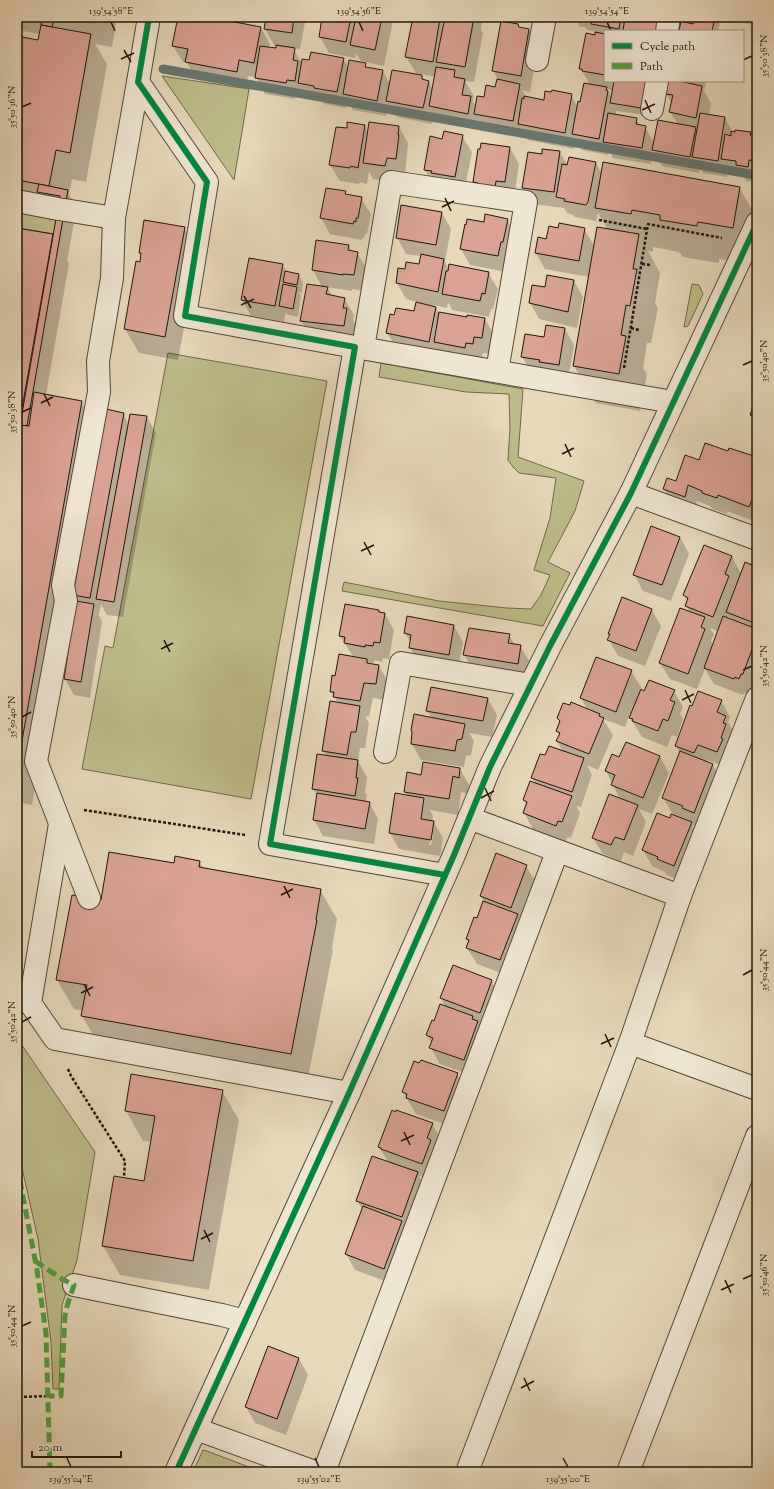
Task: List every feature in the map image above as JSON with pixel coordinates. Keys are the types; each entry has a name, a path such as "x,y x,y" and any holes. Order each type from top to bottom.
{"street":[{"path":"89,898 36,761 66,601 63,585 99,392 98,361 112,278 114,218 149,17"},
{"path":"537,60 544,17"},
{"path":"667,30 669,17"},
{"path":"138,82 208,182 185,316 673,402"},
{"path":"652,109 657,82"},
{"path":"445,875 270,844 359,347 392,182 526,202 497,371"},
{"path":"17,201 114,218"},
{"path":"176,1472 349,1093 445,875 490,767 530,685 631,493 757,223"},
{"path":"631,493 757,539"},
{"path":"385,752 401,663 530,685"},
{"path":"467,1472 630,1043 680,896 757,698"},
{"path":"57,814 30,1003 55,1039 349,1093"},
{"path":"469,818 557,852 680,896"},
{"path":"324,1472 557,852"},
{"path":"630,1043 757,1089"},
{"path":"628,1472 757,1136"},
{"path":"74,1285 245,1321"},
{"path":"196,1429 315,1472"}],"path":[{"path":"599,220 647,229"},
{"path":"632,369 624,368 648,224 748,243"},
{"path":"642,264 651,265"},
{"path":"631,328 639,330"},
{"path":"57,814 256,837 270,844"},
{"path":"55,1039 71,1076 125,1161 124,1178"},
{"path":"17,1441 18,1397 49,1396"}],"shaded area":[{"path":"162,76 249,89 234,180"},
{"path":"17,212 56,219 54,234 17,228"},
{"path":"692,284 699,285 703,294 688,326 684,327"},
{"path":"168,353 327,381 251,799 82,769 105,646 113,648"},
{"path":"381,363 523,389 518,457 584,481 575,511 548,562 570,573 543,626 342,591 344,582 439,601 531,609 541,595 550,575 534,570 550,518 556,478 519,473 508,460 510,427 509,394 466,392 379,377"},
{"path":"17,1038 95,1152 77,1260 62,1305 59,1389 53,1389 51,1342 38,1239 17,1146"},
{"path":"203,1450 207,1451 262,1472 193,1472"}],"building":[{"path":"42,17 54,17 52,27 41,25"},
{"path":"178,17 208,17 261,27 254,63 239,60 237,72 185,62 188,49 172,46"},
{"path":"266,17 294,17 292,33 264,29"},
{"path":"322,17 351,17 346,42 319,37"},
{"path":"356,17 382,17 375,50 350,45"},
{"path":"413,17 440,18 433,62 405,57"},
{"path":"445,17 474,17 465,67 436,62"},
{"path":"592,17 621,17 619,29 591,24"},
{"path":"625,17 658,17 657,30 623,30"},
{"path":"694,17 715,17 712,30 679,30 681,21 693,24"},
{"path":"501,21 518,24 519,27 529,29 521,76 492,71"},
{"path":"41,25 91,34 70,153 56,150 49,186 17,180 17,36 38,40"},
{"path":"595,32 604,34 604,75 582,71 582,69 579,69 586,33 595,35"},
{"path":"276,45 295,48 293,60 298,61 295,81 287,80 286,83 255,78 260,46 276,48"},
{"path":"311,52 344,58 337,92 314,88 314,86 298,83 302,59 309,60"},
{"path":"349,60 366,63 365,67 383,70 377,101 343,94"},
{"path":"436,67 455,70 454,77 465,79 462,95 471,96 468,114 429,106"},
{"path":"392,70 422,75 422,79 429,81 423,108 386,101"},
{"path":"497,79 520,84 513,121 474,114 477,96 484,97 486,85 495,87"},
{"path":"614,82 647,82 641,108 610,103"},
{"path":"668,82 684,82 702,86 696,118 669,112 673,95 665,94"},
{"path":"584,83 607,87 606,90 608,91 599,139 572,134 578,101 580,102"},
{"path":"552,90 572,94 565,133 518,124 522,98 524,99 524,96 544,100 545,91 551,92"},
{"path":"608,113 637,118 636,124 646,126 642,148 603,142"},
{"path":"700,113 725,117 718,161 692,157"},
{"path":"658,120 696,127 690,157 652,150"},
{"path":"347,122 365,125 358,168 351,166 350,168 329,165 336,127 347,128"},
{"path":"369,122 399,126 396,159 387,158 385,166 363,163"},
{"path":"735,130 751,132 750,135 757,136 757,161 749,160 748,167 736,165 736,161 721,159 725,134 731,136 731,131 735,132"},
{"path":"444,131 463,135 455,177 431,173 432,171 424,170 430,136 442,139"},
{"path":"481,143 510,147 505,182 496,181 495,188 478,185 478,183 473,182 478,149 480,149"},
{"path":"542,149 560,151 554,192 522,188 528,152 542,154"},
{"path":"569,157 596,162 588,202 586,205 564,201 565,199 556,197 562,164 567,165"},
{"path":"603,162 740,187 733,228 698,222 697,226 660,220 660,215 632,210 631,214 595,208"},
{"path":"39,184 68,190 27,426 20,425 60,196 37,192"},
{"path":"326,188 346,191 345,194 362,197 356,222 354,221 353,224 320,218"},
{"path":"401,205 442,212 436,245 396,238"},
{"path":"485,214 508,219 498,256 460,249 467,219 484,222"},
{"path":"144,220 185,227 165,337 124,329 136,261 140,262 141,253 139,253"},
{"path":"559,223 585,228 579,261 535,253 538,237 546,239 549,226 558,228"},
{"path":"597,227 639,234 633,269 637,269 630,306 626,305 621,335 626,336 619,374 573,366"},
{"path":"17,228 53,234 19,425 29,426 34,392 82,401 17,769"},
{"path":"316,240 349,245 348,250 358,252 354,275 343,275 312,270"},
{"path":"421,254 444,259 438,292 396,283 398,268 405,269 406,262 419,264"},
{"path":"249,258 283,264 275,306 241,300"},
{"path":"449,264 489,272 485,294 482,293 480,301 442,294 446,271 448,271"},
{"path":"285,271 299,274 297,285 283,282"},
{"path":"547,275 574,280 568,312 529,303 532,285 545,287"},
{"path":"283,284 297,287 293,309 279,306"},
{"path":"307,284 328,287 326,294 345,298 343,308 347,308 344,326 300,321"},
{"path":"416,302 436,307 429,342 386,333 390,314 394,315 396,308 414,311"},
{"path":"439,312 467,317 467,315 485,318 482,338 474,337 473,344 466,343 465,348 434,342"},
{"path":"546,325 565,328 559,365 521,357 525,334 544,337"},
{"path":"757,396 757,417 750,415"},
{"path":"106,409 124,413 90,598 73,595"},
{"path":"130,414 147,416 114,602 96,599"},
{"path":"705,443 728,451 729,448 757,457 757,494 755,501 752,500 749,507 718,495 717,498 702,493 702,491 688,485 685,497 663,489 667,478 676,481 685,455 699,460"},
{"path":"651,526 680,537 662,585 633,575"},
{"path":"704,545 732,556 725,574 729,576 713,617 685,606 688,598 683,595"},
{"path":"745,562 757,567 757,624 726,612"},
{"path":"622,597 652,609 636,651 607,640"},
{"path":"76,601 94,604 81,682 64,679"},
{"path":"345,604 379,610 379,612 385,613 380,643 374,642 373,646 365,645 365,647 344,643 345,637 339,636"},
{"path":"680,608 705,617 701,627 705,629 688,674 659,663"},
{"path":"407,616 454,625 449,655 409,648 411,635 404,633"},
{"path":"723,616 757,629 757,636 743,674 741,674 739,679 735,677 734,679 704,668"},
{"path":"469,628 510,634 508,643 521,645 518,664 463,655"},
{"path":"339,654 367,659 367,663 379,665 376,684 364,683 360,701 333,697 334,692 330,692 332,675 335,676"},
{"path":"596,657 632,670 616,712 580,698"},
{"path":"649,680 675,690 670,700 675,702 668,721 663,719 658,731 632,721 633,719 629,718 641,689 644,691"},
{"path":"431,687 488,698 483,721 426,711"},
{"path":"698,691 722,700 717,712 726,716 723,723 726,724 721,738 723,739 717,752 698,745 694,753 675,746 690,705 692,706"},
{"path":"330,701 360,706 356,732 351,732 347,755 322,751"},
{"path":"571,702 600,714 599,716 604,718 589,754 556,741 560,733 556,731 560,721 557,718 563,703 570,705"},
{"path":"414,714 465,724 462,739 457,740 455,751 411,744 411,730"},
{"path":"626,742 660,756 643,798 611,785 615,775 605,771 612,754 619,757"},
{"path":"549,746 584,758 572,792 531,778 540,754 545,755"},
{"path":"680,751 713,764 694,813 682,808 683,806 662,798"},
{"path":"317,754 358,760 356,778 358,778 355,796 312,789"},
{"path":"423,762 460,768 459,778 453,776 449,799 404,792 407,772 421,775"},
{"path":"530,781 572,796 562,822 558,821 556,826 523,813 527,802 523,800"},
{"path":"317,793 370,802 365,829 313,820"},
{"path":"395,793 424,798 421,819 434,821 431,840 389,833"},
{"path":"609,794 638,805 624,840 615,837 611,845 592,838"},
{"path":"657,813 670,818 671,814 692,822 674,866 657,859 658,857 642,850"},
{"path":"109,852 174,863 175,856 200,861 199,867 321,889 317,920 291,1054 81,1016 87,985 56,980 72,895 101,900"},
{"path":"496,853 527,865 511,908 480,896"},
{"path":"483,901 518,914 500,960 466,948 469,940 466,939 474,917 477,918"},
{"path":"453,965 492,980 480,1013 440,998"},
{"path":"440,1004 473,1016 472,1019 478,1021 464,1060 429,1048 433,1038 426,1035 432,1020 434,1021"},
{"path":"421,1060 458,1073 444,1111 406,1098 407,1094 402,1092 414,1061 419,1063"},
{"path":"131,1074 223,1090 193,1261 102,1246 114,1176 144,1181 155,1116 125,1111"},
{"path":"392,1110 395,1112 396,1110 433,1123 427,1138 431,1140 422,1164 378,1147"},
{"path":"372,1156 418,1172 402,1217 356,1201"},
{"path":"363,1206 402,1221 384,1269 345,1254"},
{"path":"268,1346 299,1358 277,1419 245,1407"}],"waterway":[{"path":"163,69 755,175"}],"marked path":[{"path":"17,1165 37,1270 46,1333 50,1472"},
{"path":"35,1261 74,1285 65,1316 61,1396 49,1396"}],"cycle path":[{"path":"149,17 138,82 207,182 185,316 355,347 270,844 445,875"},
{"path":"176,1472 349,1093 454,855 490,767 550,646 631,493 757,223"}]}
